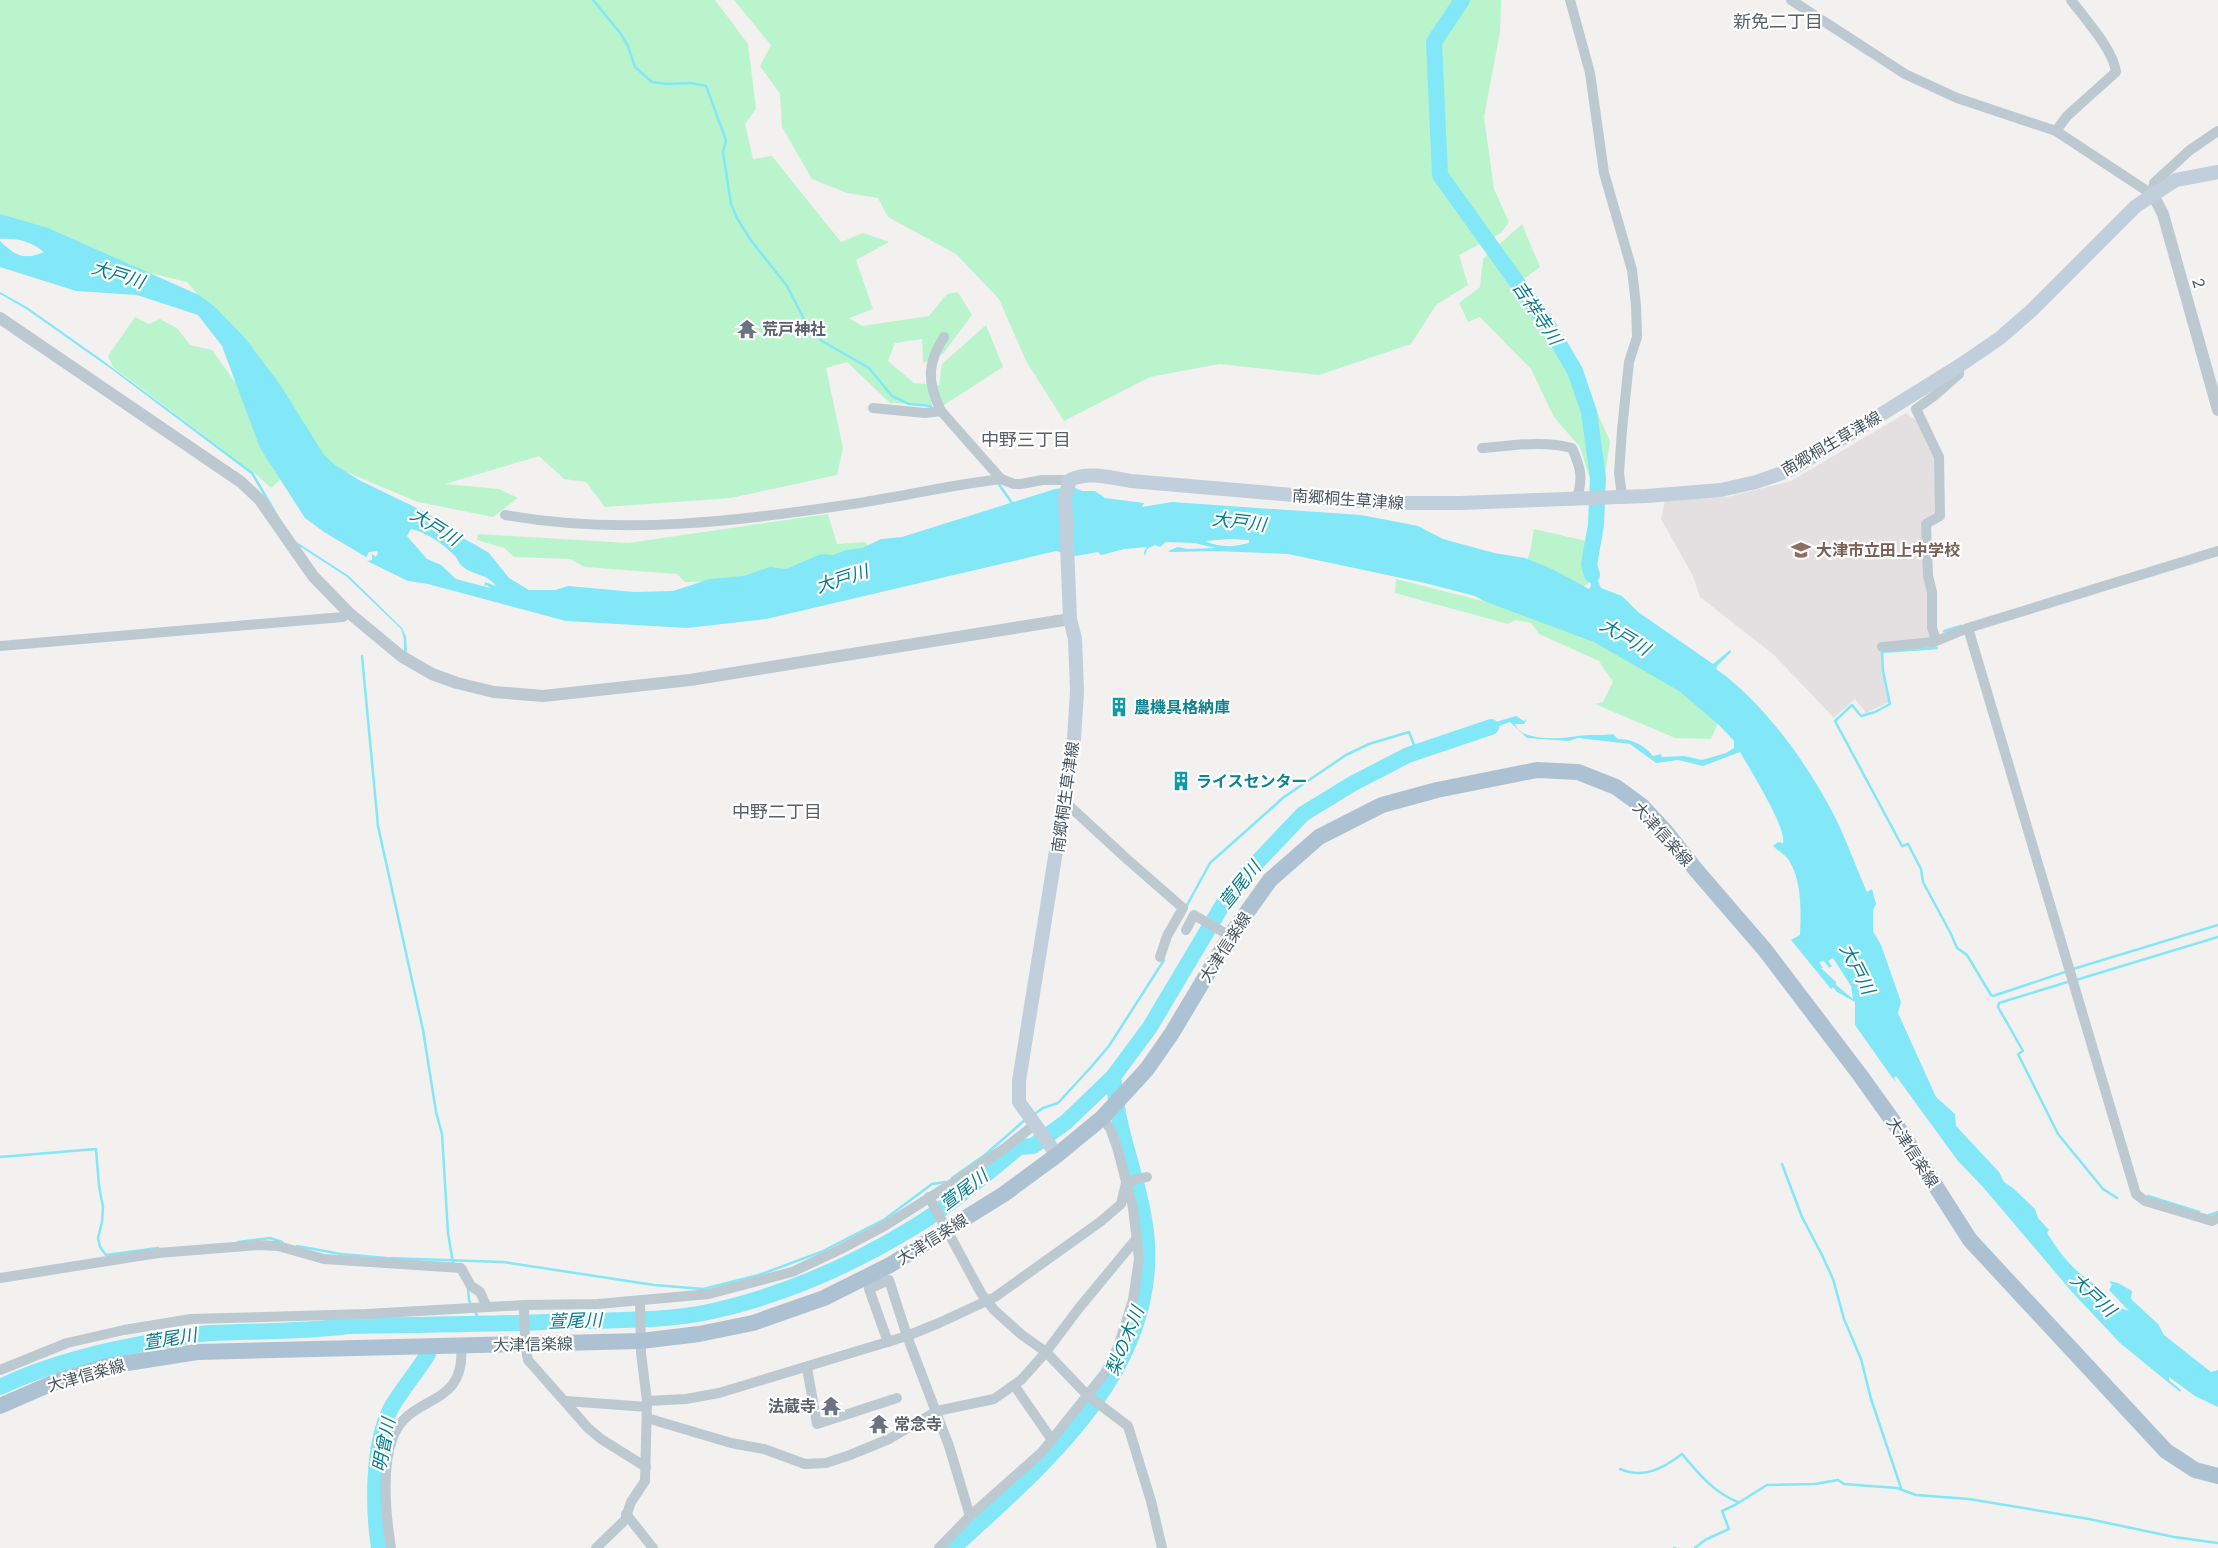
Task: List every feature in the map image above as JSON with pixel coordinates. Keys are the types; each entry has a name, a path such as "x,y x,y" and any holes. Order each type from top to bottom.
{"main road":[{"name":"南郷桐生草津線","path":"1056,1153 1019,1102 1019,1081 1074,739 1077,691 1075,639 1070,619 1068,573 1065,497 1068,483 1080,475 1387,504 1622,496 1721,490 1756,482 1788,471 1959,366 2000,338 2032,310 2136,206 2176,180 2218,172"},
{"name":"大津信楽線","path":"0,1406 55,1382 108,1366 197,1352 461,1345 525,1340 700,1334 753,1323 877,1278 946,1226 1004,1194 1106,1113 1147,1069 1172,1033 1226,934 1270,880 1319,837 1382,805 1462,784 1537,770 1578,772 1616,787 1642,806 1765,950 1904,1135 1970,1240 2166,1450 2195,1470 2218,1476"}],"street":[{"path":"1570,0 1590,72 1604,174 1632,270 1636,305 1637,338 1628,362 1622,430 1619,473 1622,496"},
{"path":"1791,0 1893,67 1926,85 2010,117 2056,131 2153,195 2154,184 2190,150 2218,131"},
{"path":"2056,131 2067,116 2116,72 2107,50 2070,0"},
{"name":"2","path":"2153,195 2163,214 2218,410"},
{"path":"0,318 241,482 260,500 313,576 348,612 401,656 432,674 457,683 494,692 543,696 690,680 1070,619"},
{"path":"944,336 934,352 930,373 931,385 941,411 997,479"},
{"path":"1936,640 1932,628 1932,592 1928,576 1926,524 1940,516 1939,457 1916,409 1934,396 1958,374 1959,366"},
{"path":"873,408 926,413 941,411"},
{"path":"1482,448 1520,445 1572,448 1580,465 1582,483 1579,498"},
{"path":"505,515 544,522 666,526 740,520 860,503 997,479 1021,484 1042,480 1068,483"},
{"path":"1882,647 1936,640 1968,628 2218,551"},
{"path":"0,646 336,618 343,617 348,612"},
{"path":"1968,628 2136,1194 2145,1201 2212,1221 2218,1218"},
{"path":"1065,802 1183,908 1167,936 1160,957"},
{"path":"1186,930 1194,915 1226,934"},
{"path":"939,1548 1042,1452 1089,1396 1105,1373 1127,1324 1137,1286 1139,1259 1137,1238 1133,1208 1106,1113"},
{"path":"0,1370 66,1343 124,1330 192,1319 367,1314 487,1307 640,1302 709,1294 792,1272 840,1250 879,1229 973,1170 1035,1126"},
{"path":"1126,1182 1147,1177"},
{"path":"566,1401 647,1404 719,1393 807,1368 907,1336 987,1301 1107,1216 1121,1204 1126,1182"},
{"path":"929,1197 987,1301 994,1310 1022,1335 1046,1352 1089,1396 1128,1426 1151,1501 1162,1548"},
{"path":"647,1418 731,1443 764,1449 777,1456 804,1464 826,1463 850,1455 889,1439 937,1411 994,1399 1014,1385 1046,1352 1079,1308 1137,1238"},
{"path":"0,1278 158,1253 258,1245 278,1246 324,1259 462,1268 471,1286 480,1292 487,1307"},
{"path":"888,1342 869,1289 877,1278 889,1280 907,1336 937,1411 968,1519"},
{"path":"596,1548 625,1520 630,1502 646,1481 647,1404 640,1302"},
{"path":"524,1307 528,1360 566,1401 576,1416 601,1440 646,1467"},
{"path":"391,1548 386,1497 388,1459 393,1437 409,1414 438,1398 451,1388 458,1377 463,1361 461,1345"},
{"path":"0,1364 32,1356"},
{"path":"807,1368 817,1424 897,1398"},
{"path":"1014,1385 1052,1440"},
{"path":"626,1514 653,1548"}],"shaded area":[{"name":"大津市立田上中学校","path":"1906,413 1917,421 1934,458 1937,514 1921,523 1931,638 1881,642 1882,671 1889,702 1866,713 1855,699 1834,718 1774,655 1700,597 1693,576 1661,519 1665,500 1727,497 1791,481"}],"green space":[{"path":"0,0 715,0 748,44 756,109 745,124 753,159 772,156 841,242 863,233 889,242 856,260 873,309 849,318 862,326 929,316 947,294 958,292 972,315 943,354 923,363 922,339 895,343 888,361 914,383 939,385 942,364 986,325 1003,367 944,405 890,403 847,362 826,368 843,448 837,475 731,498 605,507 586,482 564,479 539,456 445,484 499,489 518,498 493,517 418,502 327,464 286,403 187,282 116,265 0,222"},
{"path":"734,0 1501,0 1500,32 1484,117 1494,189 1509,222 1501,233 1459,255 1468,285 1436,305 1411,344 1319,375 1219,364 1150,377 1064,421 1026,361 999,299 956,254 888,217 878,198 847,193 812,179 782,127 780,94 760,66 771,45"},
{"path":"1522,224 1540,267 1513,287 1578,370 1610,441 1605,475 1590,479 1580,447 1554,417 1531,369 1480,317 1468,322 1459,303 1480,287 1483,259"},
{"path":"135,317 149,324 160,319 177,328 190,345 212,350 235,382 248,393 283,472 279,481 271,488 257,475 113,367 108,356"},
{"path":"828,514 837,544 866,542 869,552 728,581 685,582 677,574 585,567 570,559 514,557 504,548 477,540 478,534 628,543"},
{"path":"1534,529 1586,541 1593,557 1588,584 1577,590 1526,563"},
{"path":"1396,579 1510,608 1594,640 1681,689 1719,721 1711,739 1675,738 1595,704 1603,702 1613,682 1599,661 1539,634 1531,623 1515,620 1508,624 1395,593"}],"water":[{"name":"大戸川","path":"0,214 48,228 199,295 215,307 245,338 281,386 324,455 335,465 359,480 429,514 446,530 489,553 509,578 529,590 555,590 568,586 634,592 673,591 710,579 744,576 770,567 786,569 821,554 833,555 846,550 862,548 881,539 902,537 1055,489 1073,487 1082,491 1095,491 1105,498 1144,503 1142,507 1172,502 1361,515 1418,526 1443,539 1494,553 1525,558 1552,569 1589,589 1591,586 1588,564 1590,552 1592,567 1601,588 1622,596 1638,612 1713,664 1730,650 1731,652 1716,669 1749,696 1793,749 1818,786 1834,815 1867,892 1872,889 1876,904 1873,910 1873,931 1881,945 1901,1002 1898,1013 1936,1097 1955,1114 1956,1126 1999,1172 2004,1182 2035,1209 2038,1218 2049,1230 2047,1233 2057,1248 2083,1276 2098,1286 2093,1287 2097,1291 2114,1304 2129,1311 2109,1290 2112,1285 2109,1281 2118,1283 2132,1291 2131,1299 2158,1324 2164,1335 2211,1372 2218,1370 2218,1407 2195,1396 2169,1377 2169,1380 2181,1390 2180,1392 2120,1343 2072,1292 1983,1187 1958,1161 1896,1076 1894,1078 1896,1082 1891,1076 1855,1025 1855,1002 1837,992 1833,987 1831,989 1791,940 1800,935 1799,888 1797,879 1789,860 1773,846 1778,842 1783,843 1783,835 1774,812 1740,752 1703,766 1678,760 1656,763 1630,744 1578,738 1569,741 1527,738 1510,722 1466,738 1475,728 1516,716 1524,721 1527,719 1524,724 1515,724 1525,734 1543,738 1562,738 1613,734 1618,739 1637,743 1653,756 1661,754 1662,757 1684,756 1702,760 1726,753 1734,748 1734,741 1719,725 1679,691 1594,642 1475,596 1425,583 1288,554 1214,551 1170,552 1168,551 1178,547 1187,549 1215,548 1195,543 1166,542 1160,547 1155,545 1147,549 1145,556 1144,552 1147,547 1124,549 1101,555 1098,552 1076,556 1056,551 766,619 687,628 566,621 428,584 408,581 367,561 372,560 372,554 376,557 377,551 369,552 366,557 324,532 305,518 260,448 222,346 198,315 137,295 76,291 0,267 0,241 10,250 20,255 30,256 44,252 34,245 23,241 0,239","holes":["411,529 429,536 456,557 466,569 489,579 496,586 485,582 484,586 487,585 490,588 456,579 441,565 427,559 407,536","1249,540 1249,543 1227,546 1205,541","1833,958 1851,986 1853,999 1836,985 1836,982 1821,968 1823,968 1819,962 1824,961 1829,968 1832,966 1828,961"]},
{"path":"0,292 27,307 98,357 253,472 292,539 349,576 402,628 406,637 407,652 404,651 404,639 401,629 347,577 290,540 251,474 114,371 26,309 0,294"}],"waterway":[{"path":"593,0 621,34 628,46 635,67 652,82 667,84 691,83 706,86 726,140 723,152 731,204 750,239 787,286 807,325 822,341 869,368 892,396 909,404 931,406"},
{"name":"吉祥寺川","path":"1462,0 1434,42 1440,175 1551,330 1575,371 1589,412 1598,478 1596,525 1589,565 1592,575"},
{"path":"998,483 1012,503"},
{"path":"1944,631 1961,626"},
{"path":"1937,648 1882,652 1883,671 1890,704 1875,712 1861,716 1852,705 1835,721 1902,846 1908,844 1921,869 1923,882 1957,948 1967,955 1991,995 1993,996 2068,971"},
{"path":"362,656 378,826 423,1030 436,1112 442,1134 448,1233 453,1263"},
{"name":"萱尾川","path":"0,1387 40,1370 81,1358 122,1348 199,1334 348,1326 628,1320 696,1314 766,1296 842,1266 890,1241 928,1218 981,1179 1019,1147 1033,1146 1066,1122 1113,1077 1150,1027 1222,906 1246,874 1303,814 1352,784 1408,755 1491,727"},
{"path":"1186,907 1210,863 1284,797 1346,755 1369,744 1409,732 1414,745 1419,751"},
{"path":"2073,969 2218,925"},
{"path":"2076,980 2218,937"},
{"path":"1033,1115 1043,1108 1058,1103 1109,1046 1164,960"},
{"path":"2071,981 1999,1003 1998,1007 2023,1051 2018,1054 2058,1134 2103,1189 2117,1198"},
{"name":"梨の木川","path":"953,1548 1021,1485 1055,1451 1086,1415 1112,1376 1132,1335 1145,1290 1147,1243 1143,1211 1119,1118 1113,1077"},
{"path":"952,1178 986,1154 1026,1119"},
{"path":"0,1157 96,1149 103,1207 98,1238 100,1247 106,1255 158,1248"},
{"path":"1782,1164 1802,1217 1833,1279 1844,1319 1861,1359 1871,1399 1901,1488"},
{"path":"297,1246 341,1254 386,1258 503,1262 654,1285 703,1289 759,1275 821,1252 885,1219 932,1184 945,1182"},
{"path":"2148,1196 2199,1212"},
{"path":"2209,1215 2218,1212"},
{"path":"238,1242 270,1238 282,1242"},
{"path":"468,1289 471,1305"},
{"path":"474,1310 482,1324"},
{"name":"明曾川","path":"379,1548 375,1496 380,1440 391,1408 428,1354"},
{"path":"1620,1469 1629,1472 1645,1473 1660,1468 1682,1454 1714,1488 1738,1502"},
{"path":"1695,1548 1705,1540 1729,1529 1722,1511 1767,1485 1815,1484 1838,1480 1844,1484 1897,1488 1916,1495 1969,1499 2089,1519 2174,1537 2218,1543"}],"place":[{"name":"荒戸神社","path":"747,329"},
{"name":"大津市立田上中学校","path":"1801,550"},
{"name":"農機具格納庫","path":"1119,707"},
{"name":"ライスセンター","path":"1181,781"},
{"name":"法蔵寺","path":"831,1406"},
{"name":"常念寺","path":"879,1424"}],"district":[{"name":"新免二丁目","path":"1778,22"},
{"name":"中野三丁目","path":"1026,440"},
{"name":"中野二丁目","path":"777,812"}]}
